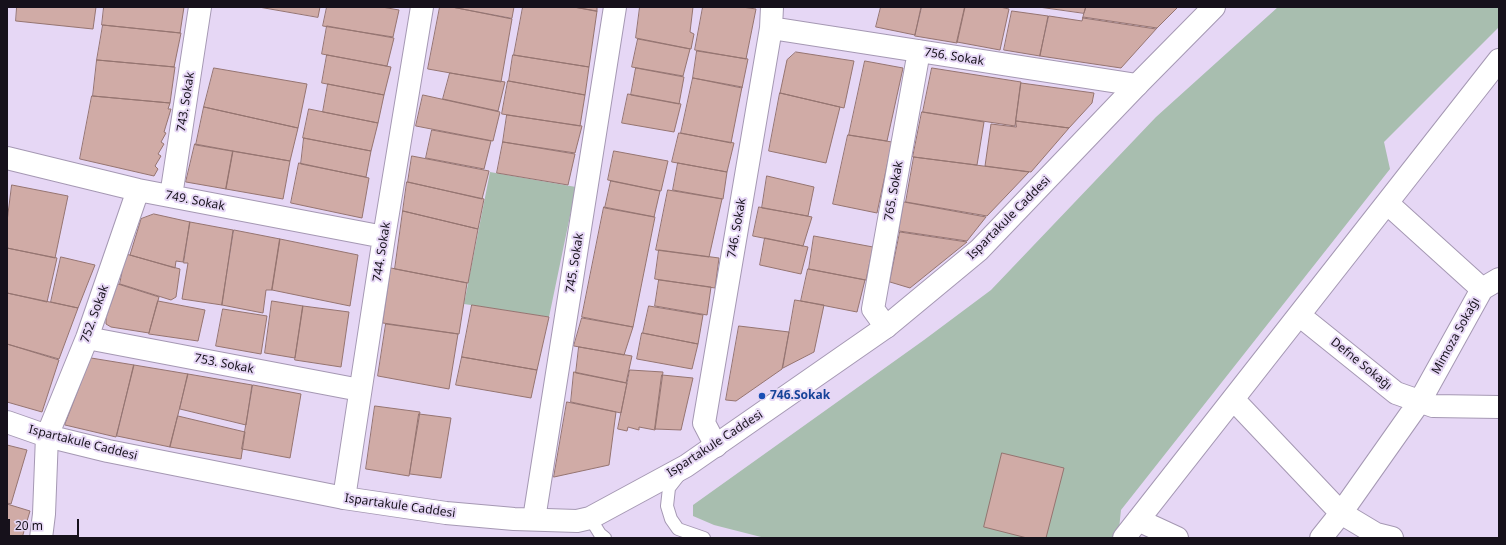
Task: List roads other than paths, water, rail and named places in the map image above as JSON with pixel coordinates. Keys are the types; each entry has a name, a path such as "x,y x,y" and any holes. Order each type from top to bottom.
{"street":[{"name":"743. Sokak","path":"171,196 200,7"},
{"name":"744. Sokak","path":"344,498 384,237 422,7"},
{"name":"745. Sokak","path":"534,519 615,7"},
{"name":"Ispartakule Caddesi","path":"7,422 47,436 108,451 344,498 446,513 577,521 590,518 686,466 886,327 979,250 1214,7"},
{"name":"756. Sokak","path":"772,17 919,51 1137,85"},
{"name":"746. Sokak","path":"716,446 704,423 772,17"},
{"name":"765. Sokak","path":"886,327 873,309 919,51"},
{"path":"1124,538 1499,60"},
{"name":"749. Sokak","path":"7,158 138,190 384,237"},
{"name":"752. Sokak","path":"47,436 87,338 138,190"},
{"path":"1387,203 1490,284"},
{"name":"Mimoza Sokağı","path":"1321,538 1341,513 1420,401 1490,284"},
{"name":"Defne Sokağı","path":"1299,315 1396,393 1433,406 1499,407"},
{"name":"753. Sokak","path":"87,338 360,390"},
{"path":"1233,399 1341,513 1376,534 1392,538"},
{"path":"41,538 44,514 47,436"},
{"path":"1138,520 1177,538"}],"lane":[{"path":"686,466 669,488 667,506 678,529 704,538"},
{"path":"590,518 604,538"},
{"path":"674,522 678,538"}],"place":[{"name":"746.Sokak","path":"762,396"}]}
